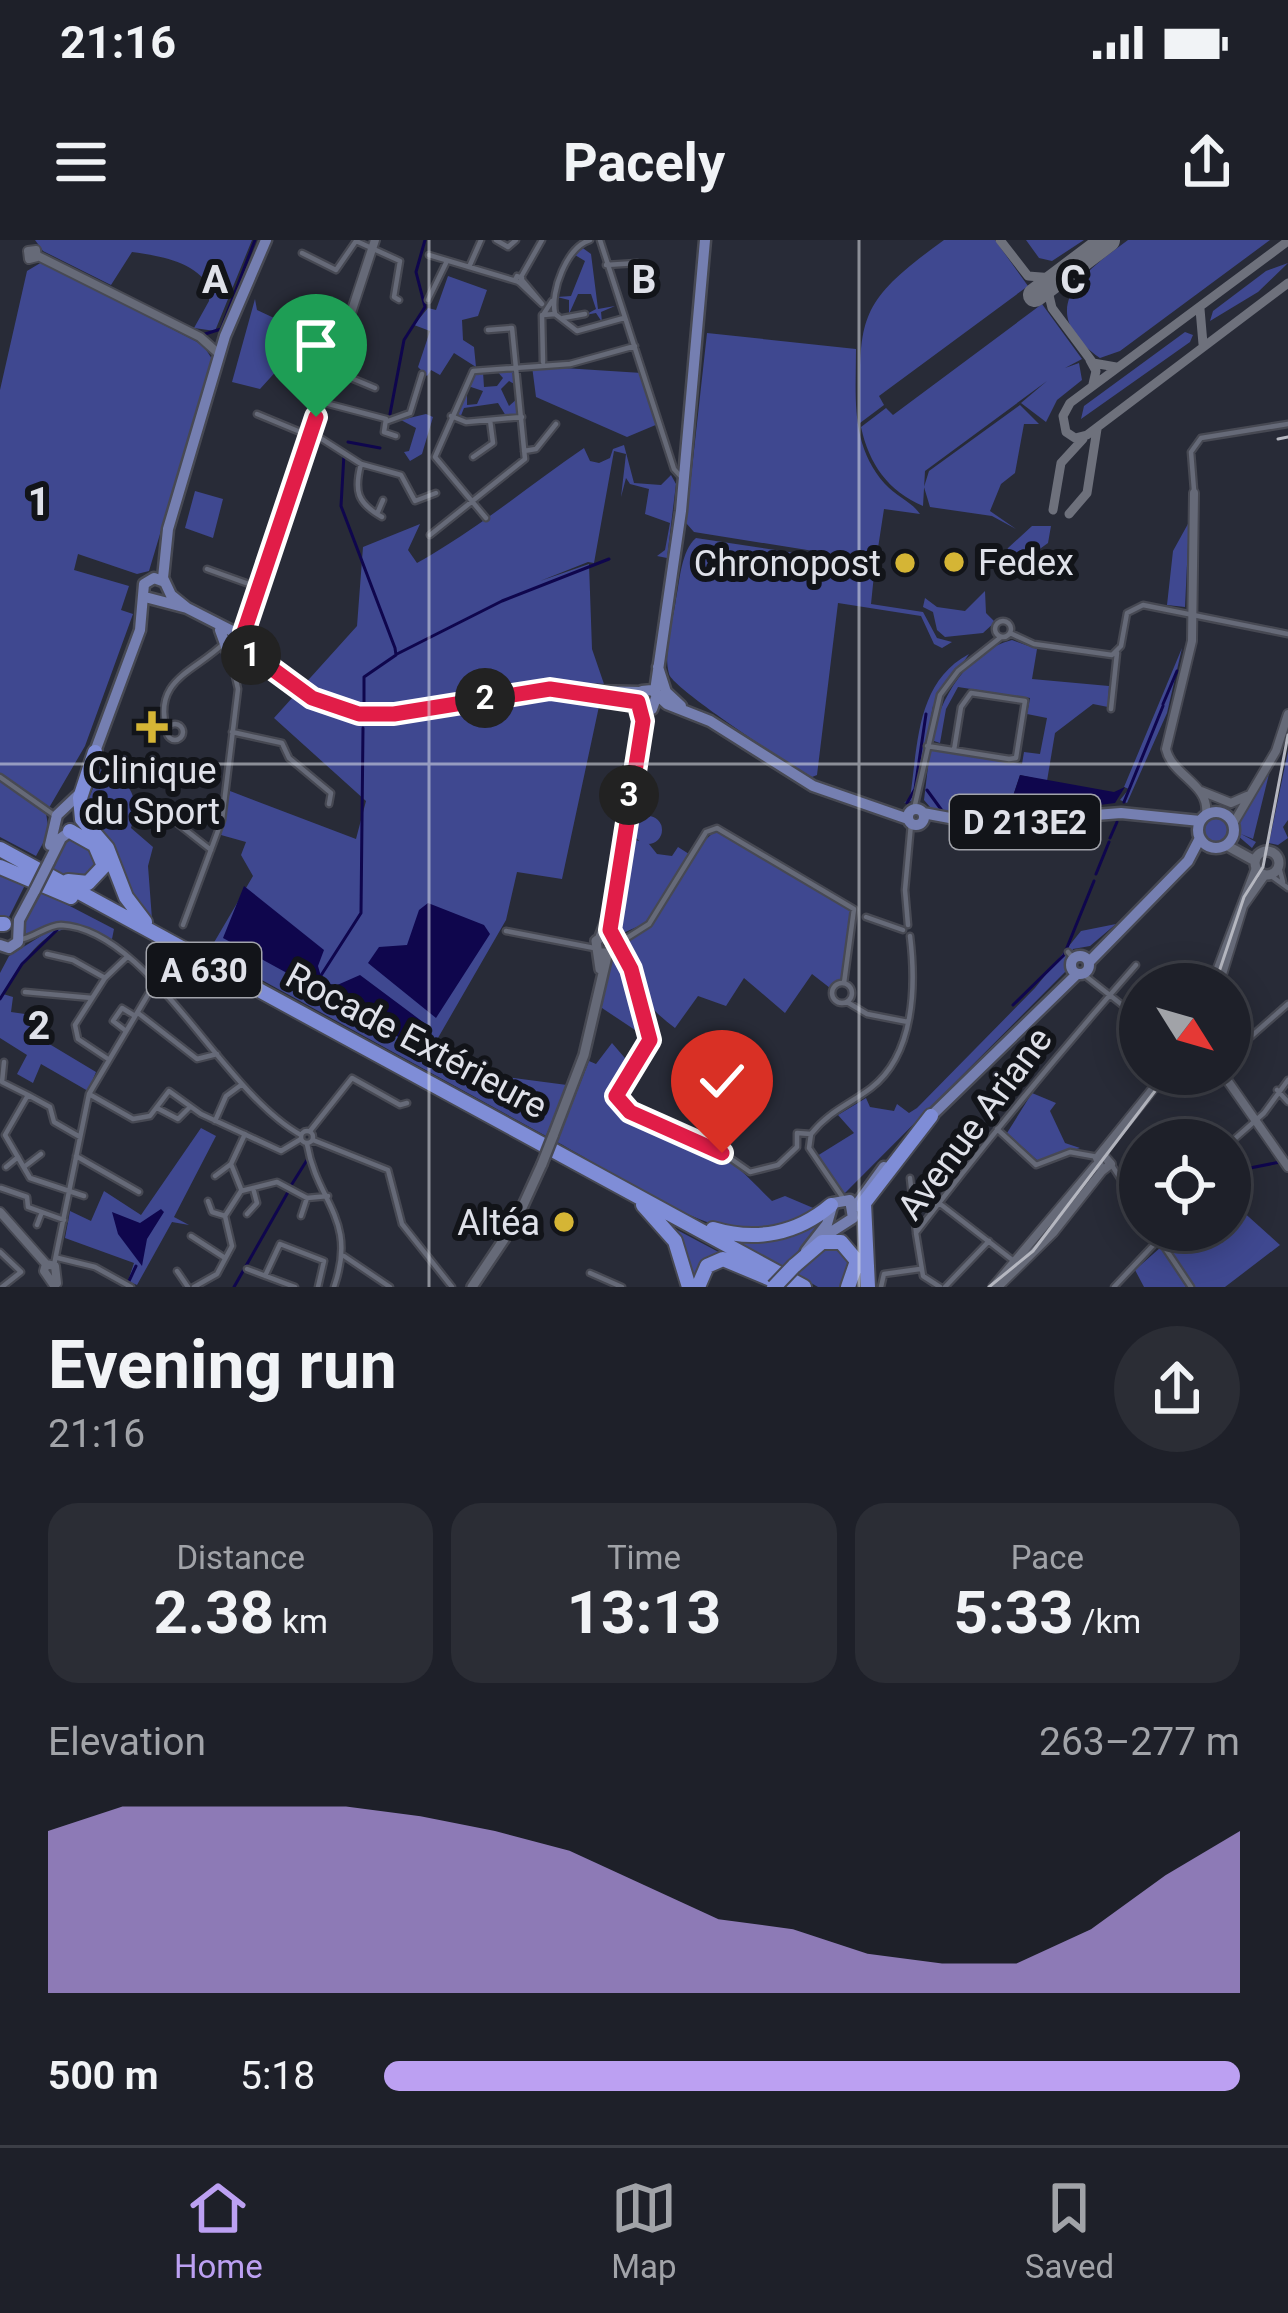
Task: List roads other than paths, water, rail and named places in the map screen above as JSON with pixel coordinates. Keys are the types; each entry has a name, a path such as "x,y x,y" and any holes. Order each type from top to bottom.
{"highway":[{"path":"95,752 81,812 116,870"},
{"path":"64,820 105,850 137,914 171,942"},
{"path":"43,863 79,884 100,875 99,849 64,820"},
{"name":"Rocade Extérieure","path":"0,849 43,863 171,942 808,1287"},
{"name":"A 630","path":"0,863 642,1201 790,1287"},
{"path":"868,1287 861,1225 866,1198 931,1116"},
{"path":"642,1201 716,1230 759,1236 798,1227 841,1208 866,1257"},
{"path":"642,1201 668,1231 683,1262 688,1287"},
{"path":"773,1287 821,1242 841,1242 857,1261 848,1287"},
{"path":"698,1287 707,1266 722,1259 790,1287"}],"main road":[{"path":"9,935 95,752 140,630 150,579 225,336 266,240"},
{"path":"472,1287 515,1223 584,1055 684,481 705,240"},
{"path":"193,440 237,307"},
{"path":"140,630 166,585 168,529"},
{"path":"150,579 166,585 235,647"},
{"path":"145,597 187,608"},
{"path":"659,639 659,676 666,692 725,730"},
{"name":"D 213E2","path":"235,647 312,698 359,714 579,689 647,699 683,712 725,730 809,784 916,816 989,828 1125,818 1203,830"},
{"path":"793,1266 841,1208 1188,861 1203,830 1222,812 1239,847 1267,864 1288,849"},
{"name":"D 213E2","path":"916,816 982,824 1109,813 1159,817 1203,830"},
{"path":"1203,830 1231,834"}],"street":[{"path":"469,267 482,240"},
{"path":"496,240 508,247 516,240"},
{"path":"520,280 542,240"},
{"path":"543,362 546,304 576,246 590,240"},
{"path":"600,240 674,470 684,481"},
{"path":"302,253 336,270 356,241 374,244 400,261 394,297 399,300"},
{"path":"170,728 169,696 178,677 235,647 248,624 374,244"},
{"path":"33,248 200,338 219,354"},
{"path":"429,255 520,280 577,331 624,318"},
{"path":"428,300 446,263"},
{"path":"606,265 637,263"},
{"path":"543,315 585,314"},
{"path":"430,535 522,464 512,328 488,330"},
{"path":"200,338 216,342 225,336"},
{"path":"486,518 435,458 473,371 543,362 570,364 634,346"},
{"path":"332,370 375,388"},
{"path":"321,402 388,421 410,413 422,374"},
{"path":"257,414 311,434 361,464 401,475 415,501 436,493"},
{"path":"452,416 466,422 522,417"},
{"path":"473,457 493,443 490,420"},
{"path":"388,421 384,432 396,436"},
{"path":"524,451 536,449 556,424"},
{"path":"1271,762 1240,802 1222,801 1200,790 1172,766 1166,749 1189,665 1191,459 1198,440 1288,424"},
{"path":"361,464 357,494 380,515 383,500"},
{"path":"207,569 260,588"},
{"path":"1111,709 1117,653 1132,608 1206,615 1288,634"},
{"path":"1001,637 995,631 999,622 1010,625 1010,634"},
{"path":"906,927 905,890 927,746 934,707 949,682 1010,634 1034,644 1117,653"},
{"path":"184,925 222,820 238,688 235,647"},
{"path":"927,746 954,750 1016,758 1023,699 971,693 962,707 954,750"},
{"path":"1231,834 1271,762 1288,714"},
{"path":"232,732 282,743 289,758 331,793 328,804"},
{"path":"0,776 64,820"},
{"path":"1200,790 1203,830"},
{"path":"1125,818 1159,817"},
{"path":"178,824 211,850"},
{"path":"506,931 605,946 626,938 650,924 706,832 717,827 854,909 844,983"},
{"path":"1224,963 1267,864 1285,885"},
{"path":"841,1208 809,1148 811,1134 838,1107 875,1086 894,1058 908,1022 914,976 910,936 914,928 866,917"},
{"path":"9,935 62,925 101,936 154,985 241,1084 306,1139 388,1170 402,1224 452,1287"},
{"path":"605,946 626,963 650,1040 617,1088 620,1105 680,1139 717,1150 750,1172 778,1165 797,1147 797,1133 811,1134"},
{"path":"47,954 74,960 105,978"},
{"path":"109,1059 76,1033 105,978 127,957"},
{"path":"1081,966 1119,1003"},
{"path":"844,983 834,987 832,996 867,1014 908,1022"},
{"path":"844,983 851,989 847,1002"},
{"path":"57,1287 52,1267 89,1094 154,985"},
{"name":"Avenue Ariane","path":"942,1287 920,1269 916,1233 997,1129 1018,1110 1051,1058 1119,985"},
{"path":"25,992 92,998"},
{"path":"1251,1037 1288,1004"},
{"path":"126,1031 112,1021 122,1008 197,1059 217,1054"},
{"path":"4,1062 2,1082 50,1107 54,1122 80,1137"},
{"path":"89,1094 133,1119 150,1116 170,1090 201,1114 284,1152 306,1139 352,1078 400,1105 407,1103"},
{"path":"1251,1124 1288,1080"},
{"path":"215,1121 227,1095 241,1084"},
{"path":"1277,1090 1288,1102"},
{"path":"28,1095 5,1135 30,1178 84,1196"},
{"path":"995,1287 1010,1283 1153,1095"},
{"path":"1239,1095 1288,1167"},
{"path":"157,1108 178,1119 191,1106"},
{"path":"997,1129 1036,1165 1081,1153 1119,1177"},
{"path":"215,1176 230,1164 244,1134"},
{"path":"306,1139 343,1231 344,1256 334,1287"},
{"path":"797,1147 809,1148"},
{"path":"24,1167 41,1154"},
{"path":"76,1156 139,1192"},
{"path":"6,1167 18,1157"},
{"path":"995,1287 1103,1163"},
{"path":"230,1164 242,1191"},
{"path":"910,1178 916,1233"},
{"path":"177,1271 191,1287 217,1274 232,1246 225,1216 242,1191 277,1182 307,1198 328,1196"},
{"path":"1,1188 27,1197 28,1207 64,1220"},
{"path":"247,1214 257,1203 253,1188"},
{"path":"302,1216 307,1198"},
{"path":"208,1201 212,1212 225,1216"},
{"path":"939,1203 1016,1263"},
{"path":"0,1212 52,1267 95,1268 131,1287"},
{"path":"37,1225 42,1212"},
{"path":"191,1236 225,1258"},
{"path":"942,1287 989,1241"},
{"path":"265,1276 280,1244 324,1261 318,1287"},
{"path":"1010,1283 1031,1247"},
{"path":"1114,1287 1148,1251"},
{"path":"1167,1251 1191,1287"},
{"path":"0,1252 29,1283"},
{"path":"344,1256 390,1287"},
{"path":"247,1269 295,1287"},
{"path":"881,1287 884,1274 920,1269"},
{"path":"2,1287 21,1272"},
{"path":"590,1273 622,1287"}],"waterway":[{"path":"205,334 221,329 255,240"},
{"path":"390,414 404,340 425,307 416,272 425,240"},
{"path":"348,442 380,448"},
{"path":"344,454 341,506 396,655 364,677 364,707"},
{"path":"397,654 502,601 609,559"},
{"path":"1163,704 1177,671"},
{"path":"1124,802 1163,706"},
{"path":"907,803 915,789 926,714"},
{"path":"320,977 361,913 363,728"},
{"path":"927,790 943,812"},
{"path":"958,814 998,817"},
{"path":"1110,838 1117,822"},
{"path":"1096,874 1109,842"},
{"path":"1013,1005 1064,955 1094,881"},
{"path":"0,999 22,964 57,930"},
{"path":"292,1184 307,1160"},
{"path":"1251,1168 1280,1162"},
{"path":"234,1287 288,1192"},
{"path":"129,1281 136,1266"}],"tram line":[{"path":"1278,439 1288,437"},
{"path":"1222,963 1244,897 1263,867 1288,735"},
{"path":"989,1287 1033,1251 1152,1095"}],"place":[{"name":"Fedex","path":"954,562"},
{"name":"Chronopost","path":"905,563"},
{"name":"Clinique du Sport","path":"152,727"},
{"name":"Altéa","path":"564,1222"}]}
